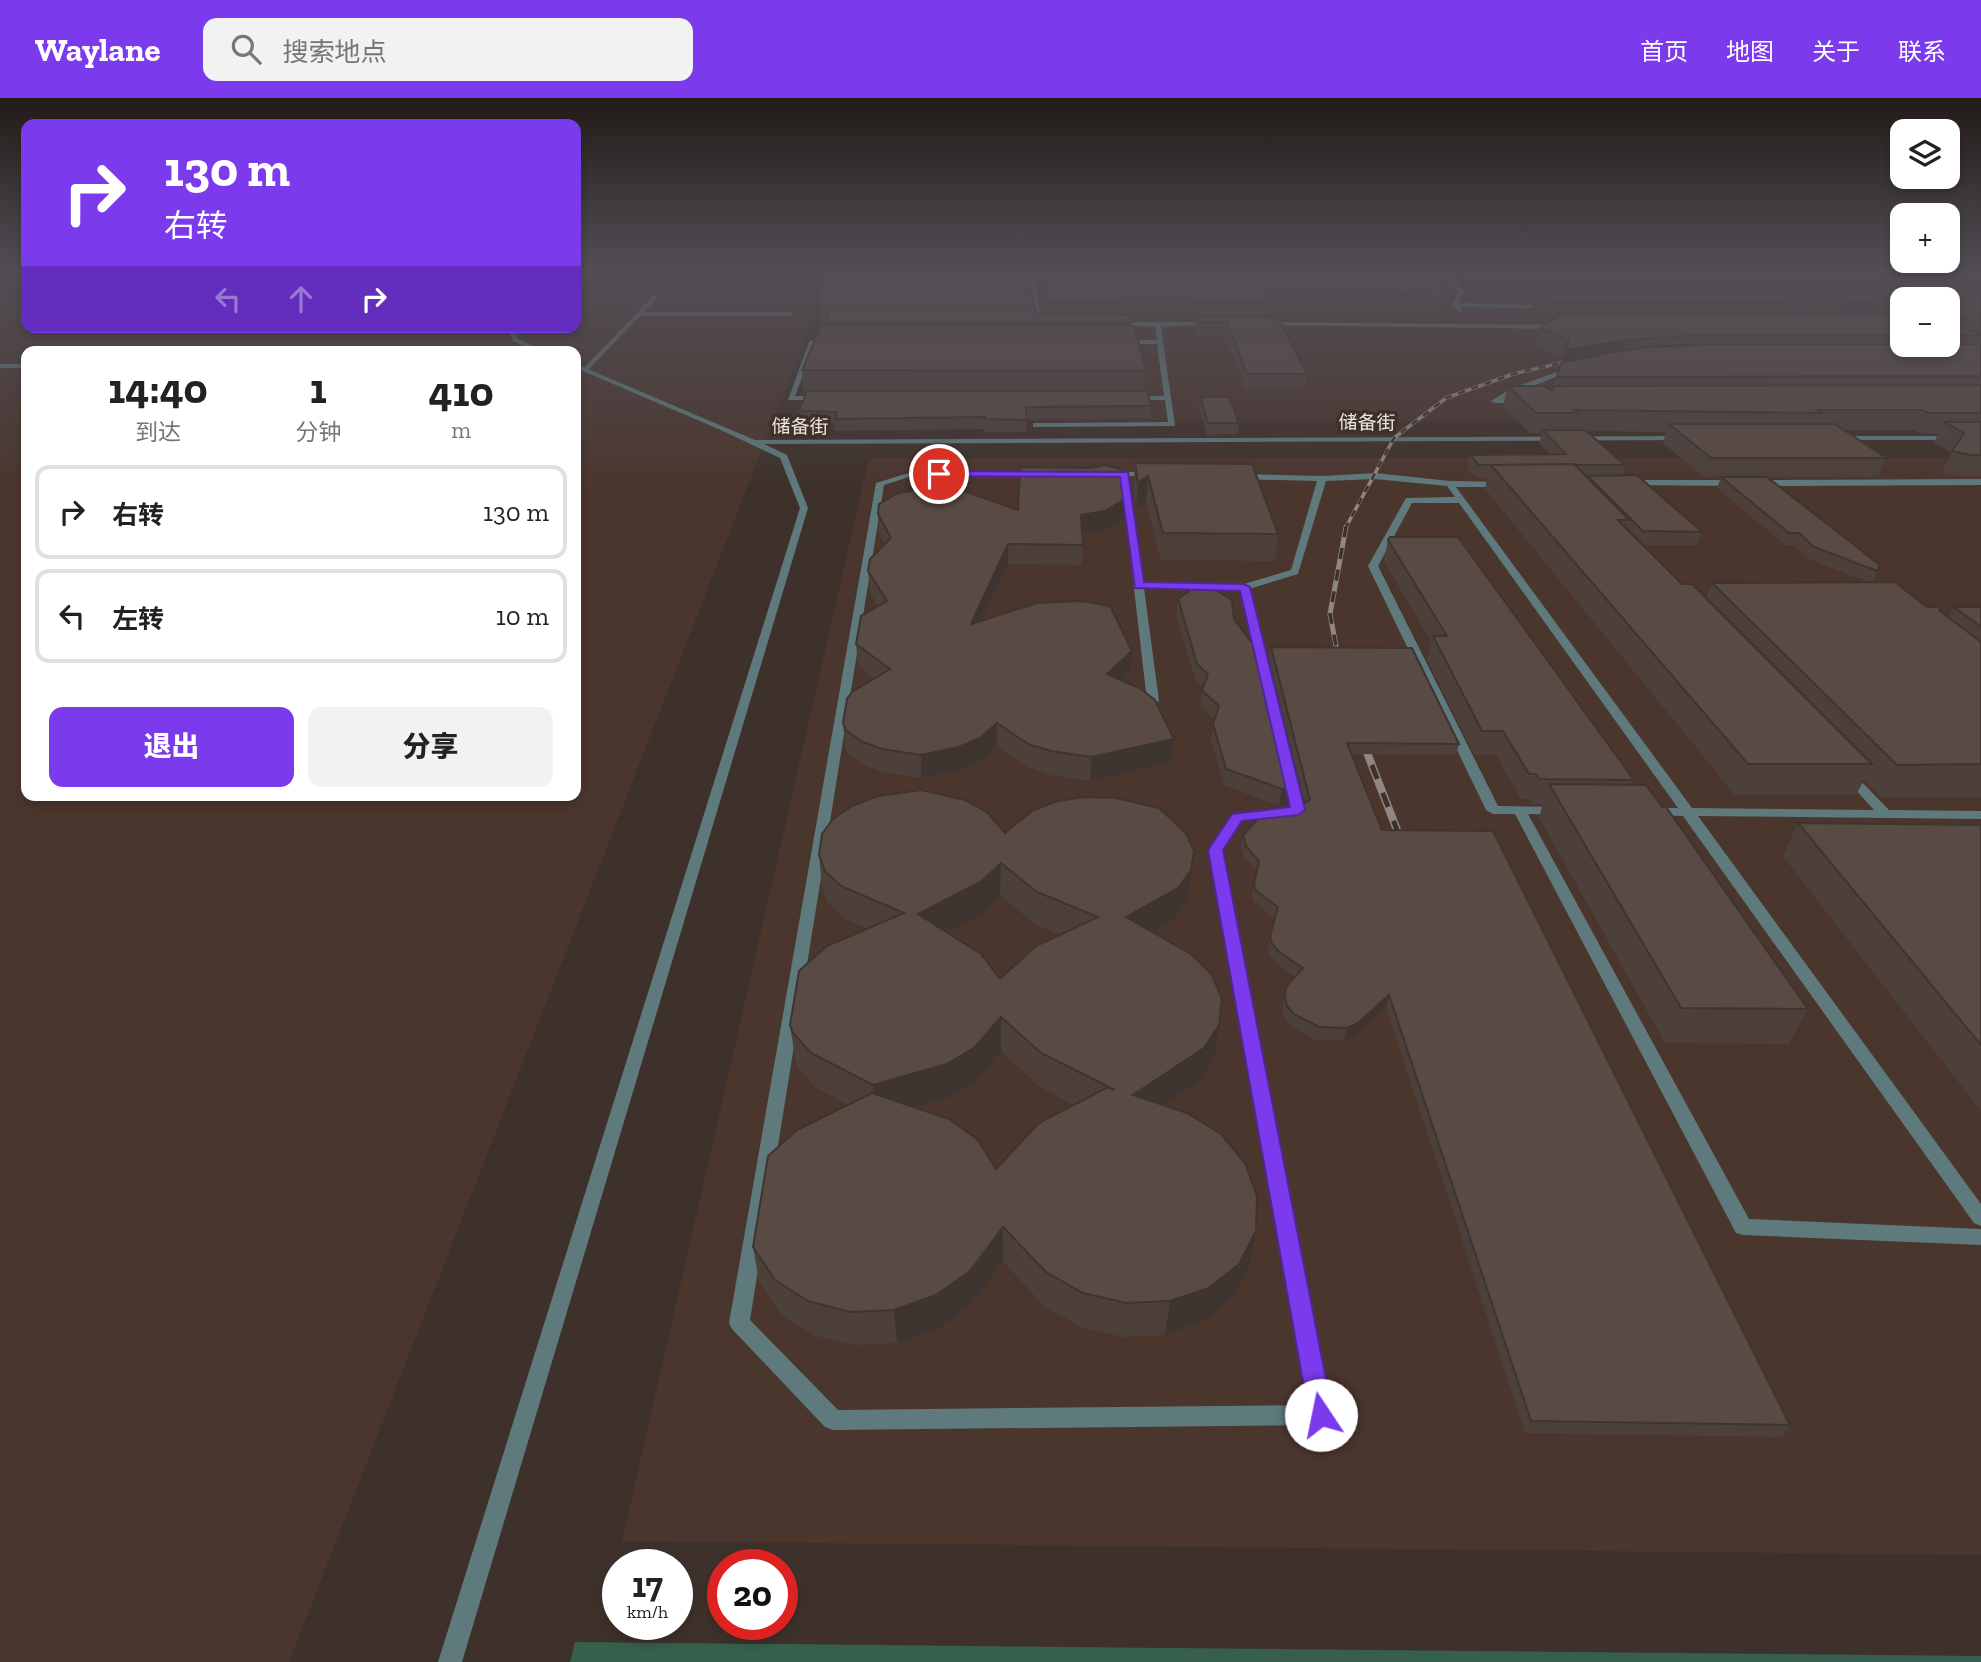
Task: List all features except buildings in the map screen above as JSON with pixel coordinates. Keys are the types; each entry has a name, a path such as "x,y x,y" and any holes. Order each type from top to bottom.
{"street":[{"path":"450,1662 804,508 784,457 583,371 611,343"},
{"path":"812,343 791,398 830,397"},
{"path":"1036,425 1172,424 1160,343"},
{"path":"0,366 21,366"},
{"path":"1537,401 1495,401 1515,390 1588,366"},
{"path":"1127,398 1168,398"},
{"name":"储备街","path":"752,442 1688,438"},
{"path":"1827,438 1981,438"},
{"path":"1058,474 912,474 880,483 739,1323 833,1420 1321,1415 1216,850 1237,817 1298,810 1244,587"},
{"path":"1085,474 1161,474"},
{"path":"1125,474 1153,701"},
{"path":"1226,476 1322,479 1375,476 1450,484 1517,484"},
{"path":"1139,585 1244,587 1295,572 1322,479"},
{"path":"1611,483 1981,482"},
{"path":"1450,484 1981,1218"},
{"path":"1462,500 1409,500 1373,566 1493,810 1576,811"},
{"path":"1837,764 1885,814"},
{"path":"1520,811 1743,1227 1981,1237"},
{"path":"1646,812 1981,815"}],"shaded area":[{"path":"0,343 804,343 289,1662 0,1662"},
{"path":"825,343 1890,343 1890,357 1960,357 1960,343 1981,343 1981,422 793,421"},
{"path":"869,458 1981,458 1981,1555 622,1541"}],"green space":[{"path":"575,1642 1981,1656 1981,1662 570,1662"}],"railway":[{"path":"1346,527 1394,438 1446,398 1513,374 1582,358"},
{"path":"1340,667 1330,614 1346,527"},
{"path":"1361,737 1404,848"}],"route":[{"path":"939,474 1125,474 1139,585 1244,587 1298,810 1237,817 1216,850 1321,1415"}]}
